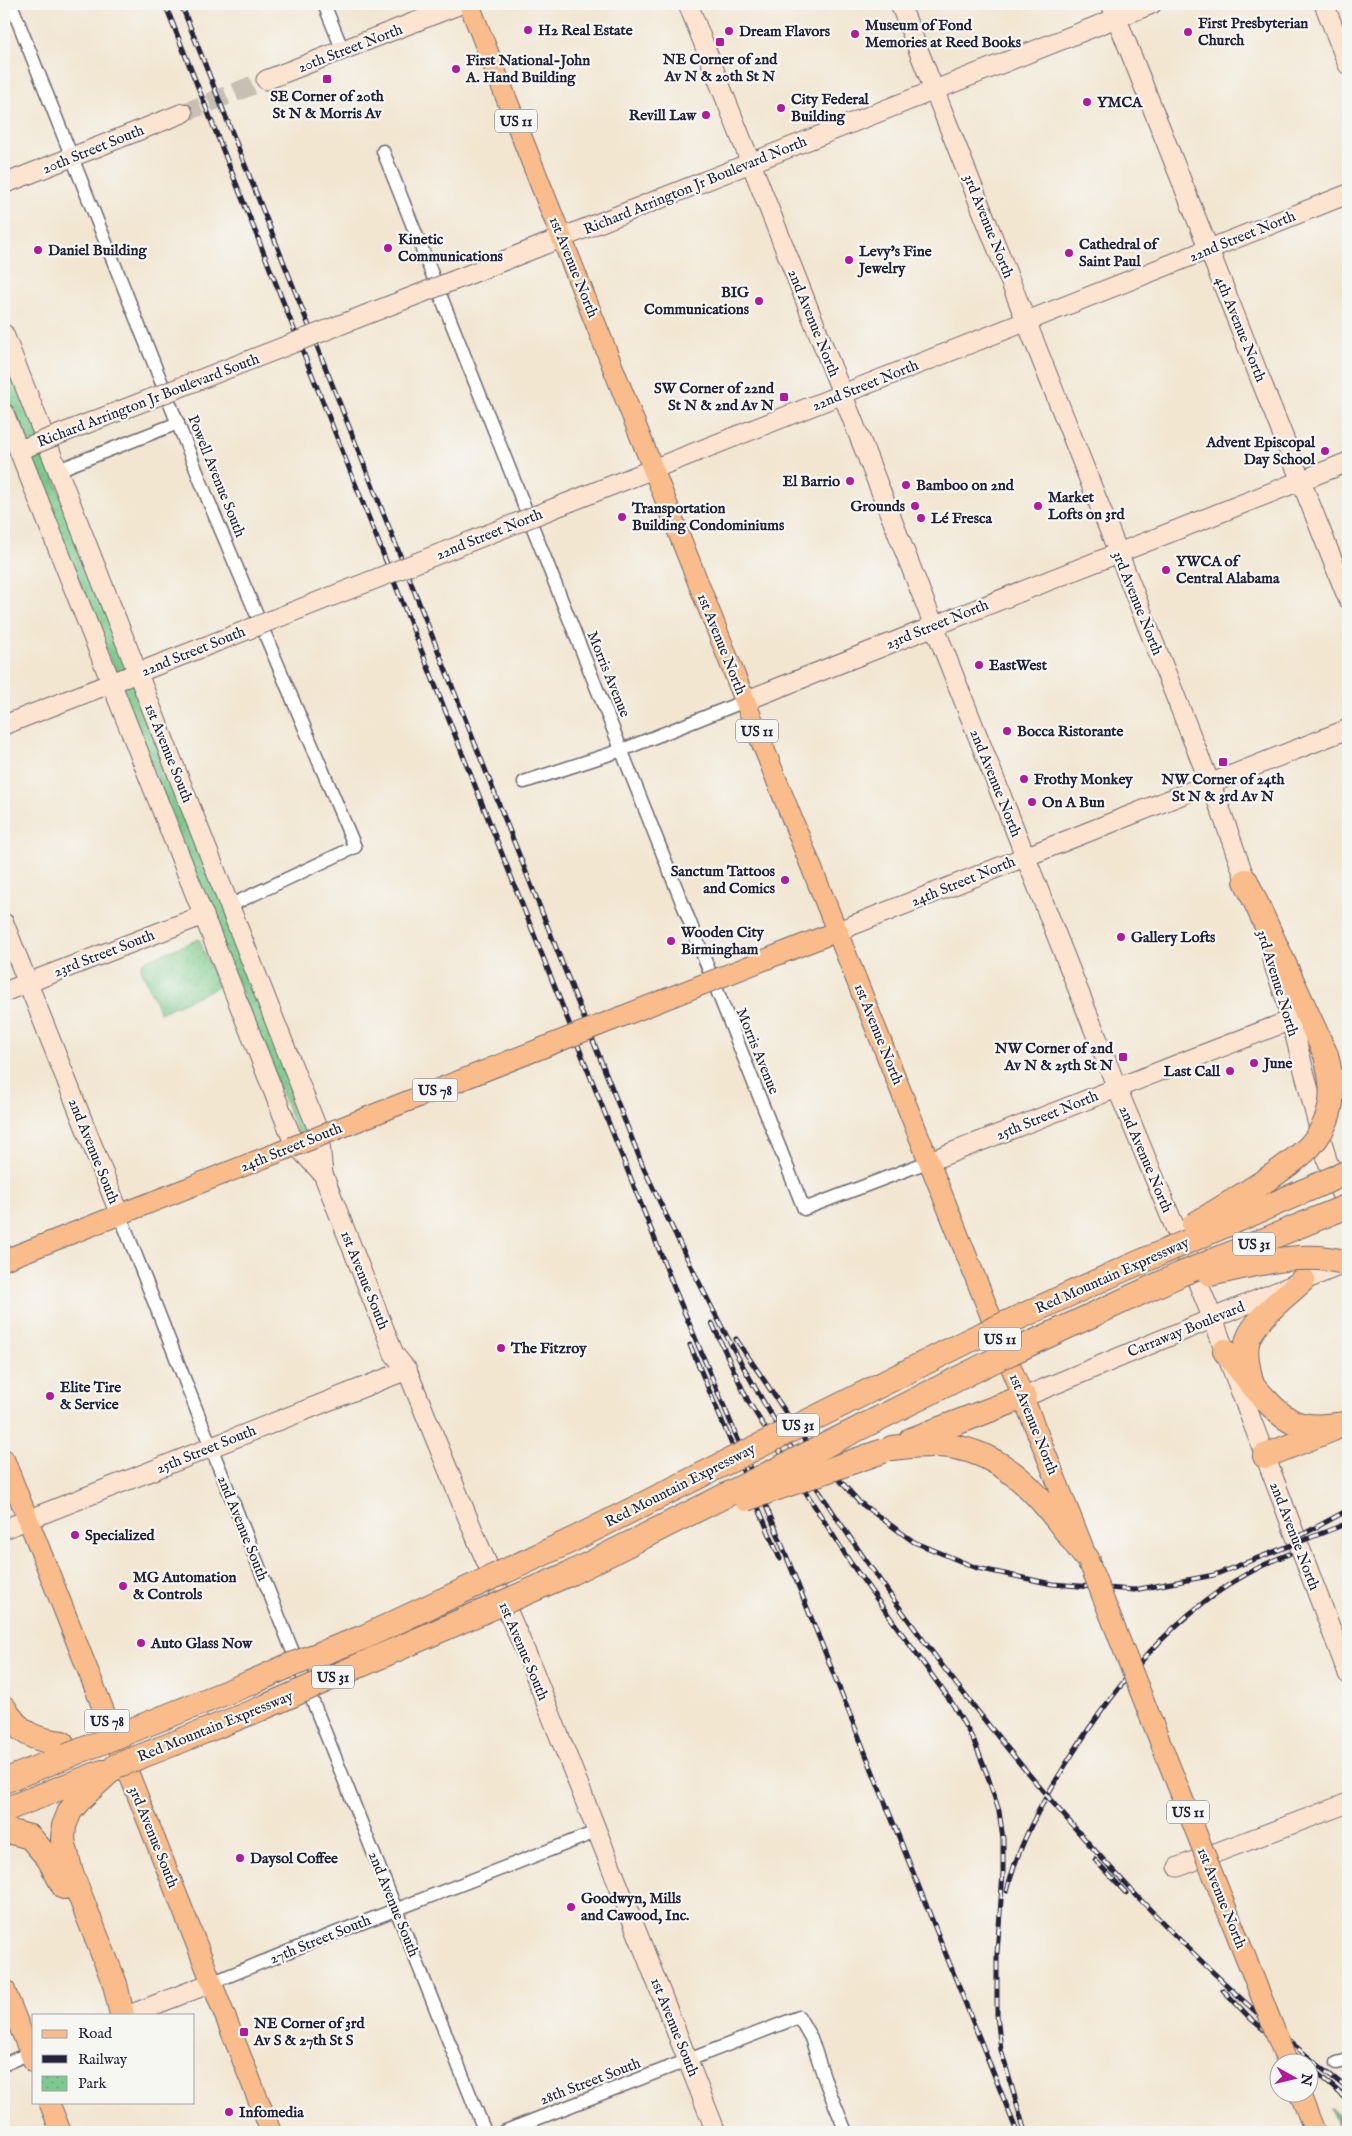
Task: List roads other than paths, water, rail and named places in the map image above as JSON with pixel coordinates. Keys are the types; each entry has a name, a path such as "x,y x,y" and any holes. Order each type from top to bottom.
{"highway":[{"path":"1122,1270 1244,1193 1306,1150 1323,1126 1330,1108 1332,1082 1326,1055 1246,881"},
{"name":"Red Mountain Expressway","path":"65,1749 163,1713 215,1689 242,1687 286,1667 364,1637 572,1540 972,1339 1122,1270 1348,1172"},
{"name":"Red Mountain Expressway","path":"79,1790 116,1766 260,1709 571,1573 993,1362 1160,1284 1348,1206"},
{"path":"1160,1284 1282,1259 1324,1258 1348,1262"},
{"path":"1251,1382 1246,1357 1247,1343 1251,1332 1303,1280"},
{"path":"1225,1351 1280,1414 1296,1423 1320,1427 1347,1424"},
{"path":"654,1530 887,1450 1024,1397"},
{"path":"1264,1456 1347,1424"},
{"path":"887,1450 927,1445 947,1445 983,1454 1000,1463 1018,1476 1065,1520 1088,1560"},
{"path":"4,1708 11,1720 25,1732 65,1749"},
{"path":"4,1780 65,1749"},
{"path":"4,1810 79,1790"},
{"path":"79,1790 64,1826 63,1840 66,1858 115,1984 122,2014"},
{"path":"4,1830 30,1837 49,1859 67,1894 103,1985 121,2014"}],"main road":[{"name":"1st Avenue North","path":"470,4 653,469 1024,1397 1065,1520"},
{"name":"24th Street North","path":"579,1034 838,931"},
{"name":"24th Street South","path":"4,1260 579,1034"},
{"name":"3rd Avenue South","path":"4,1458 270,2132"},
{"name":"1st Avenue North","path":"1088,1560 1284,2054"},
{"path":"4,1988 32,2056"},
{"path":"50,2104 61,2132"},
{"path":"1304,2104 1315,2132"}],"street":[{"name":"Powell Avenue South","path":"11,4 209,502 355,847 231,905"},
{"path":"324,4 343,51"},
{"name":"20th Street North","path":"266,80 461,4"},
{"name":"2nd Avenue North","path":"688,4 1117,1088 1225,1351 1348,1674"},
{"name":"3rd Avenue North","path":"900,4 1210,784 1246,881 1291,1020 1327,1160 1348,1212"},
{"name":"Richard Arrington Jr Boulevard North","path":"293,344 934,90 1114,11 1152,4"},
{"path":"1324,4 1348,65"},
{"name":"4th Avenue North","path":"1114,11 1348,599"},
{"name":"20th Street South","path":"4,184 183,113"},
{"name":"Morris Avenue","path":"383,151 804,1209"},
{"name":"22nd Street North","path":"382,577 1348,194"},
{"name":"1st Avenue South","path":"4,334 231,905 319,1133 323,1174 394,1354 407,1370 479,1545 530,1662 716,2132"},
{"name":"Richard Arrington Jr Boulevard South","path":"16,452 293,344"},
{"name":"1st Avenue South","path":"4,413 16,452 112,684 294,1143 323,1174"},
{"path":"58,470 178,423"},
{"name":"23rd Street North","path":"524,782 622,750 1348,462"},
{"name":"22nd Street South","path":"4,725 382,577"},
{"path":"97,647 109,653 116,652 124,639"},
{"name":"24th Street North","path":"838,931 1348,729"},
{"name":"23rd Street South","path":"4,992 204,915"},
{"name":"2nd Avenue South","path":"4,923 395,1910 485,2132"},
{"name":"25th Street North","path":"804,1209 1291,1020"},
{"name":"Carraway Boulevard","path":"1024,1397 1348,1262"},
{"name":"25th Street South","path":"4,1529 407,1370"},
{"path":"1178,1867 1348,1803"},
{"name":"27th Street South","path":"132,2014 596,1832"},
{"name":"28th Street South","path":"503,2132 579,2101 688,2062 799,2017 811,2038 826,2083 846,2132"},
{"path":"4,2064 32,2056"}],"tunnel":[{"path":"183,113 266,80"}],"railway":[{"path":"165,4 675,1290 776,1530 1017,2132"},
{"path":"181,4 644,1169 705,1294 744,1368 818,1490 872,1570 957,1685 1046,1794 1092,1848 1190,1950 1293,2045 1348,2089"},
{"path":"712,1323 748,1401 850,1562 952,1703 974,1741 987,1774 999,1811 1003,1839 1003,1873 997,1953 997,2015 1001,2050 1025,2132"},
{"path":"736,1339 806,1442 859,1502 914,1542 977,1568 1052,1584 1134,1590 1214,1575 1348,1523"},
{"path":"690,1345 780,1559"},
{"path":"1300,1536 1348,1510"},
{"path":"1007,1891 1017,1857 1031,1825 1048,1794 1087,1732 1134,1669 1189,1614 1253,1570 1289,1554"},
{"path":"1095,1860 1126,1893"},
{"path":"1223,1990 1250,2018 1293,2054"},
{"path":"1320,2076 1348,2100"}],"place":[{"name":"H2 Real Estate","path":"528,30"},
{"name":"Dream Flavors","path":"729,31"},
{"name":"First Presbyterian Church","path":"1188,32"},
{"name":"Museum of Fond Memories at Reed Books","path":"855,34"},
{"name":"NE Corner of 2nd Av N & 20th St N","path":"720,42"},
{"name":"First National-John A. Hand Building","path":"456,69"},
{"name":"SE Corner of 20th St N & Morris Av","path":"327,79"},
{"name":"YMCA","path":"1087,102"},
{"name":"City Federal Building","path":"781,108"},
{"name":"Revill Law","path":"706,115"},
{"name":"Kinetic Communications","path":"388,248"},
{"name":"Daniel Building","path":"38,250"},
{"name":"Cathedral of Saint Paul","path":"1069,253"},
{"name":"Levy's Fine Jewelry","path":"849,260"},
{"name":"BIG Communications","path":"759,301"},
{"name":"SW Corner of 22nd St N & 2nd Av N","path":"784,397"},
{"name":"Advent Episcopal Day School","path":"1325,451"},
{"name":"El Barrio","path":"850,481"},
{"name":"Bamboo on 2nd","path":"906,485"},
{"name":"Grounds","path":"915,506"},
{"name":"Market Lofts on 3rd","path":"1038,506"},
{"name":"Transportation Building Condominiums","path":"622,517"},
{"name":"Lé Fresca","path":"921,518"},
{"name":"YWCA of Central Alabama","path":"1166,570"},
{"name":"EastWest","path":"979,665"},
{"name":"Bocca Ristorante","path":"1007,731"},
{"name":"NW Corner of 24th St N & 3rd Av N","path":"1223,762"},
{"name":"Frothy Monkey","path":"1024,779"},
{"name":"On A Bun","path":"1032,802"},
{"name":"Sanctum Tattoos and Comics","path":"785,880"},
{"name":"Gallery Lofts","path":"1121,937"},
{"name":"Wooden City Birmingham","path":"671,941"},
{"name":"NW Corner of 2nd Av N & 25th St N","path":"1123,1057"},
{"name":"June","path":"1254,1063"},
{"name":"Last Call","path":"1230,1071"},
{"name":"The Fitzroy","path":"501,1348"},
{"name":"Elite Tire & Service","path":"50,1396"},
{"name":"Specialized","path":"75,1535"},
{"name":"MG Automation & Controls","path":"123,1586"},
{"name":"Auto Glass Now","path":"141,1643"},
{"name":"Daysol Coffee","path":"240,1858"},
{"name":"Goodwyn, Mills and Cawood, Inc.","path":"571,1907"},
{"name":"NE Corner of 3rd Av S & 27th St S","path":"244,2032"},
{"name":"Infomedia","path":"229,2112"}]}
